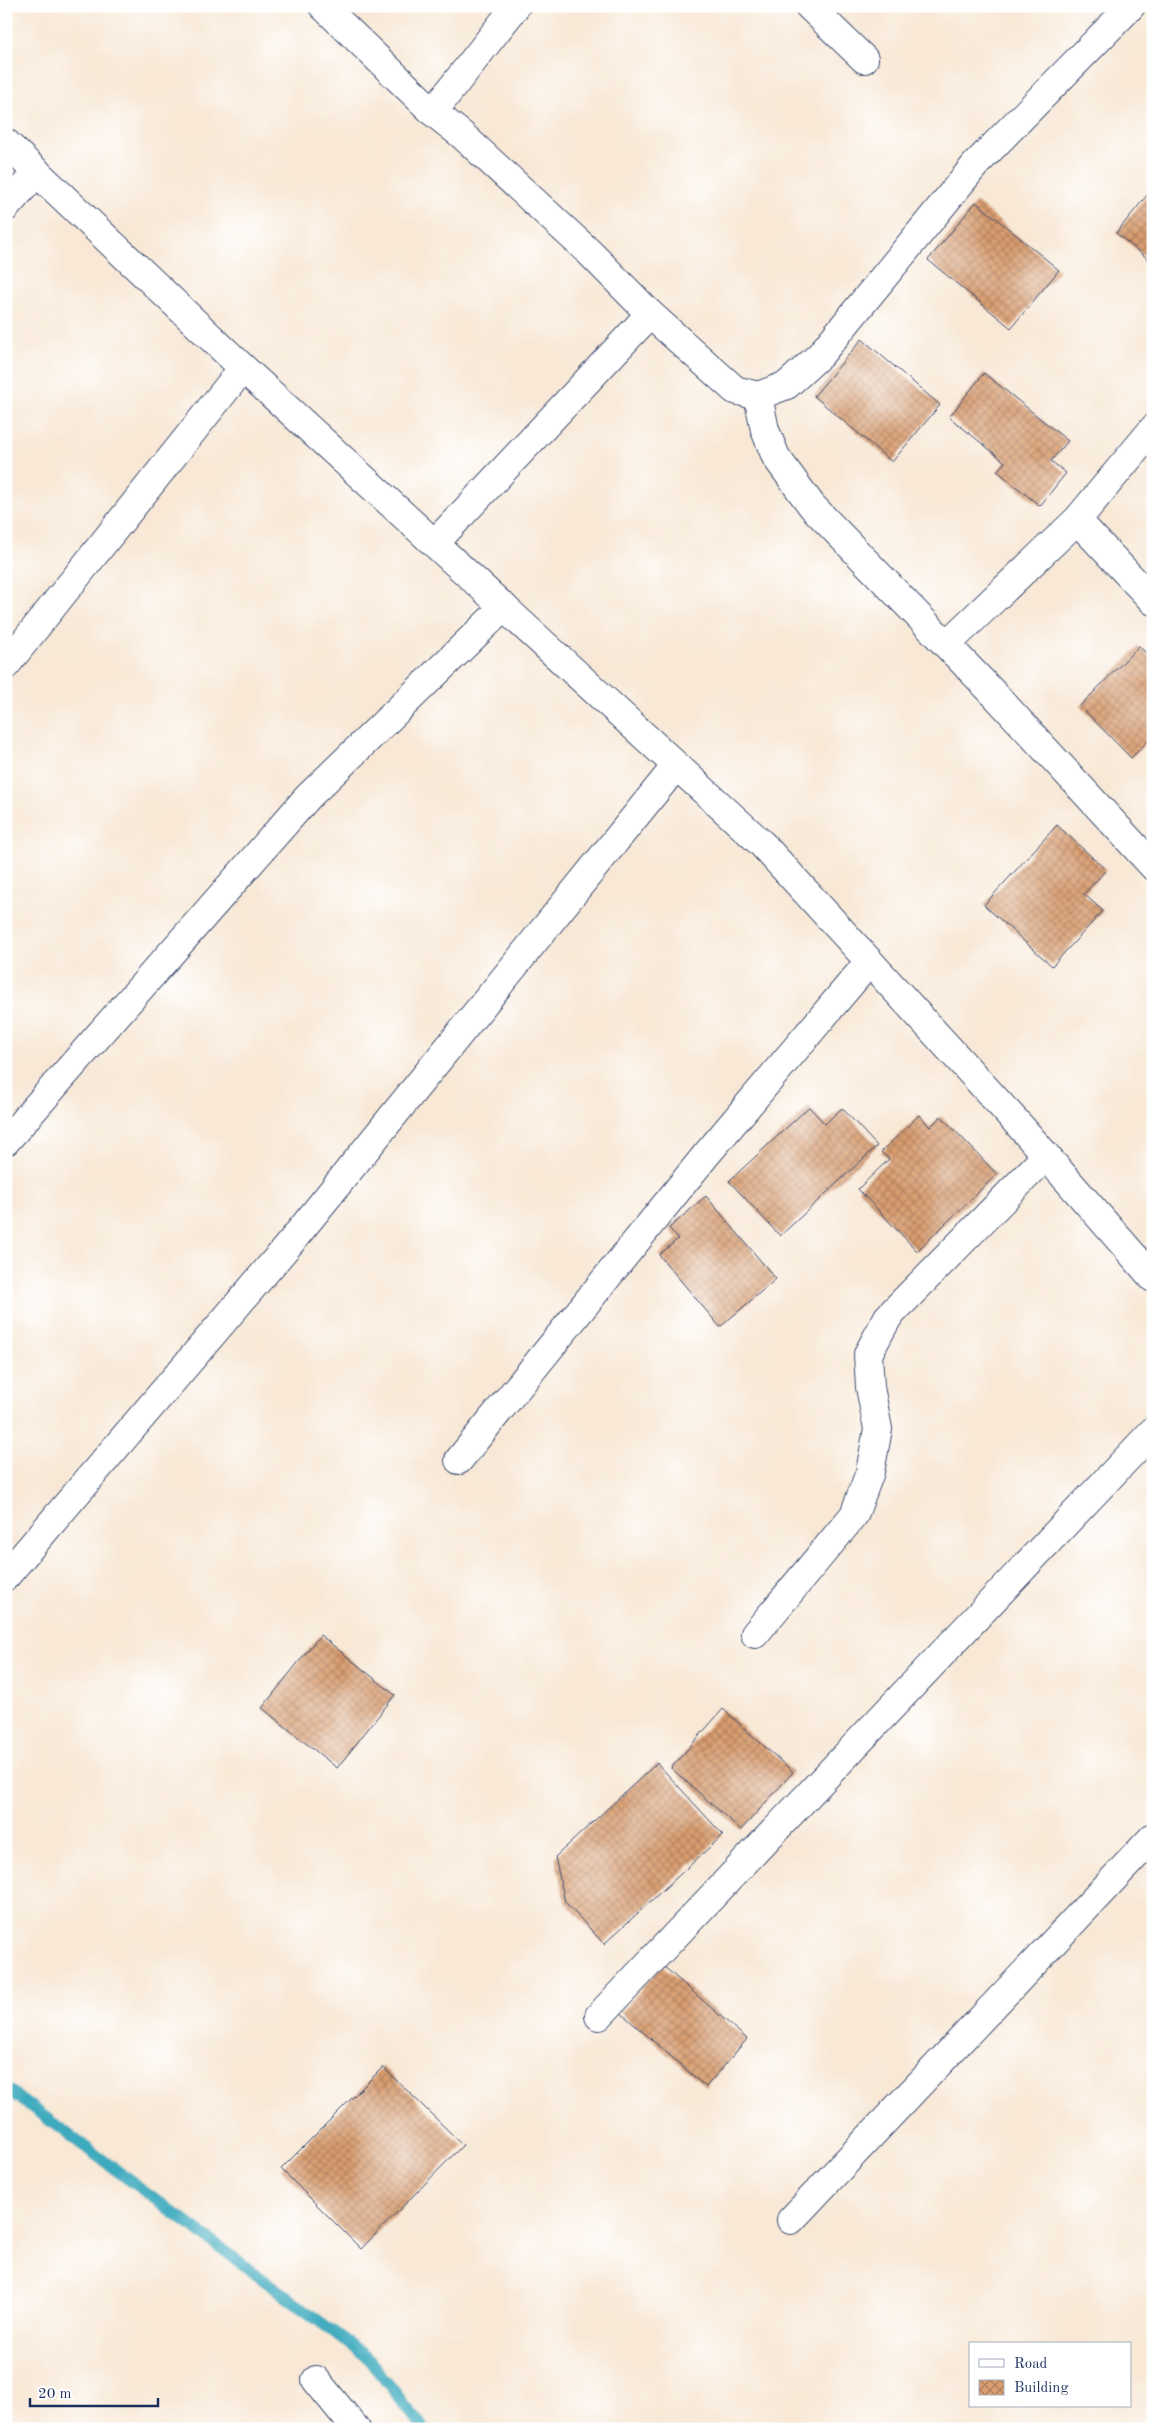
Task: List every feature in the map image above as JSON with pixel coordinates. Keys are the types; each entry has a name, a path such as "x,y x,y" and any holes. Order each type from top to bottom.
{"street":[{"path":"323,6 434,112 462,135 590,253 650,314 735,390 758,396 787,385 820,354 976,164 1131,6"},
{"path":"434,112 516,6"},
{"path":"809,6 864,59"},
{"path":"6,143 243,368 762,844 1046,1156 1153,1278"},
{"path":"6,207 37,172"},
{"path":"434,543 650,314"},
{"path":"6,665 243,368"},
{"path":"758,396 765,430 776,457 812,506 947,644 1153,866"},
{"path":"947,644 1077,520 1153,429"},
{"path":"1077,520 1153,601"},
{"path":"6,1141 308,797 504,607"},
{"path":"6,1576 291,1242 676,766"},
{"path":"459,1460 706,1154 869,962"},
{"path":"755,1634 854,1515 870,1472 878,1429 870,1387 868,1354 888,1317 1046,1156"},
{"path":"599,2016 1153,1432"},
{"path":"791,2220 1153,1837"},
{"path":"316,2380 356,2429"}],"building":[{"path":"1153,188 1153,263 1116,233"},
{"path":"976,202 1059,270 1011,328 928,260"},
{"path":"862,339 940,405 892,462 814,396"},
{"path":"984,373 1068,441 1051,461 1066,473 1040,506 997,471 1005,462 949,417"},
{"path":"1139,646 1153,660 1153,736 1131,758 1080,706"},
{"path":"1057,825 1106,870 1084,894 1103,911 1052,966 984,905"},
{"path":"809,1107 825,1124 842,1108 877,1146 780,1236 729,1181"},
{"path":"919,1115 930,1127 941,1116 997,1174 917,1251 858,1189 889,1159 881,1152"},
{"path":"706,1196 776,1279 720,1327 659,1255 678,1239 669,1228"},
{"path":"320,1635 395,1695 337,1768 262,1708"},
{"path":"723,1709 793,1772 741,1830 671,1768"},
{"path":"657,1763 723,1835 604,1944 565,1902 555,1857"},
{"path":"662,1965 747,2039 706,2087 621,2013"},
{"path":"383,2067 463,2145 361,2249 281,2169"}],"waterway":[{"path":"6,2088 366,2356 424,2429"}]}
